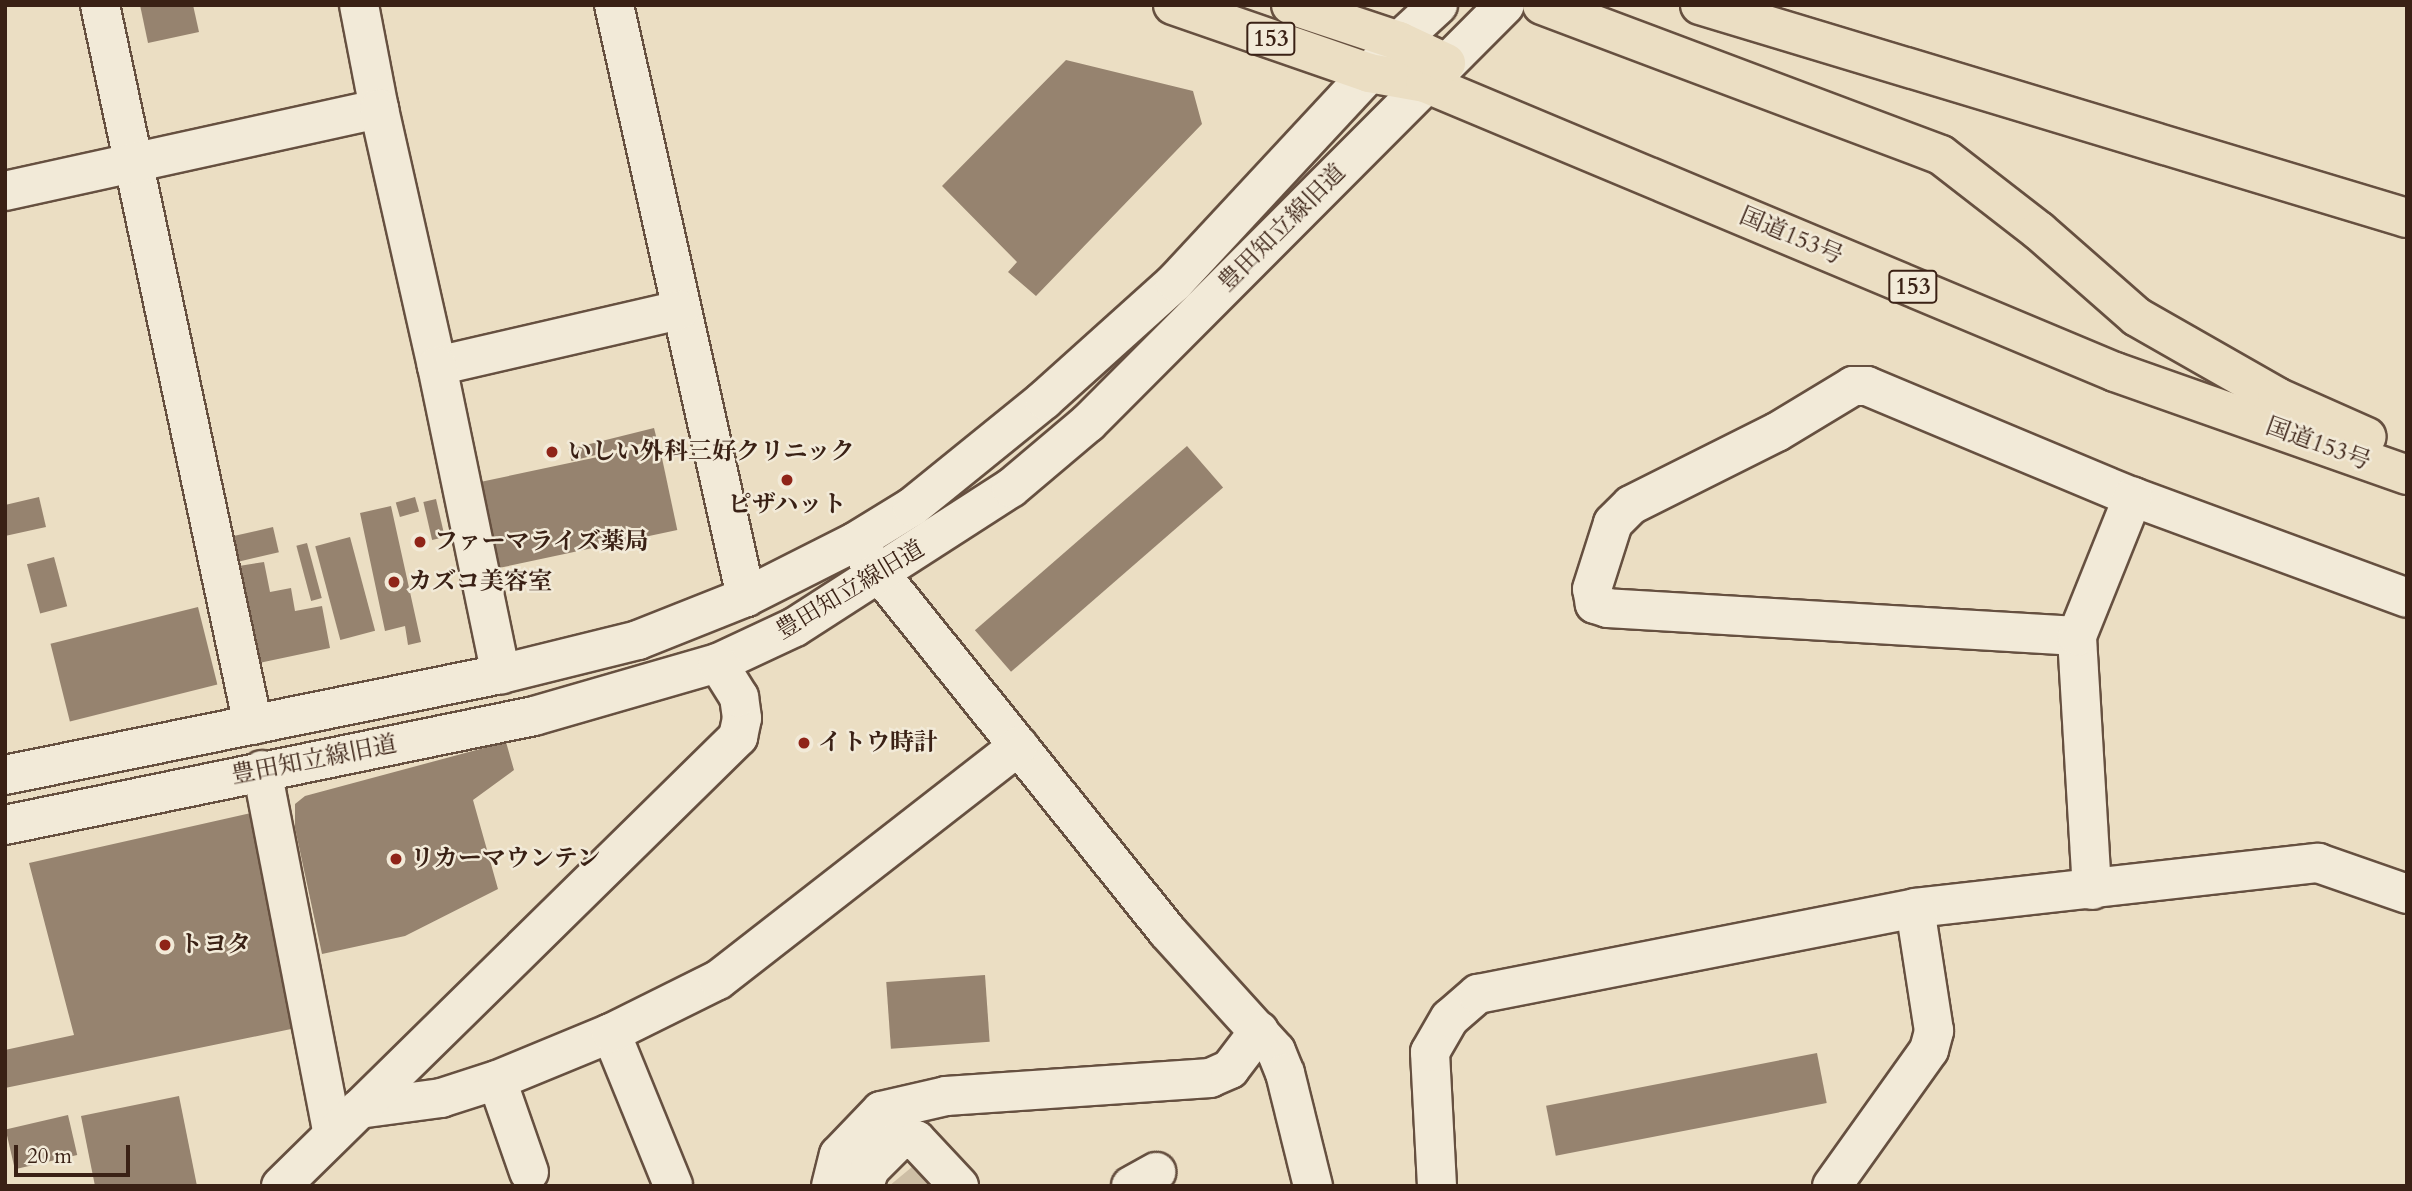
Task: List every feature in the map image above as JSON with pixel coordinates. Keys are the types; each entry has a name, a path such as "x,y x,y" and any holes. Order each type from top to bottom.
{"highway":[{"name":"国道153号","path":"1173,5 1369,73 1435,73 2115,372 2407,475"},
{"name":"153","path":"1292,5 1399,41 1435,73"},
{"path":"1542,5 1941,155 2039,230 2137,317 2277,397 2407,455"},
{"path":"1700,5 2407,218"}],"street":[{"path":"100,5 253,725"},
{"path":"359,5 501,674"},
{"path":"614,5 746,597"},
{"name":"豊田知立線旧道","path":"6,772 501,674 655,635 746,597 855,542 912,507 1044,400 1165,292 1399,41 1438,5"},
{"name":"豊田知立線旧道","path":"5,825 534,716 718,663 795,627 1011,488 1088,423 1505,5"},
{"path":"5,191 136,165 379,109"},
{"path":"437,366 680,310"},
{"path":"2077,636 1608,608 1595,604 1592,589 1613,523 1631,505 1777,432 1853,386 1867,386 2133,497 2407,598"},
{"path":"2092,890 2077,636 2133,497"},
{"path":"855,542 1167,931 1259,1031 1285,1073 1312,1186"},
{"path":"281,1186 738,737 742,718 739,697 718,663"},
{"path":"346,1121 441,1098 497,1080 611,1033 718,980 1019,746"},
{"path":"262,770 346,1121"},
{"path":"1437,1186 1430,1052 1450,1018 1478,994 1915,908 2318,863 2407,894"},
{"path":"1832,1186 1930,1050 1934,1031 1915,908"},
{"path":"831,1186 839,1155 881,1111 946,1096 1210,1078 1230,1069 1259,1031"},
{"path":"611,1033 673,1185"},
{"path":"497,1080 530,1172"},
{"path":"864,1186 870,1169 899,1140 916,1140 959,1186"}],"shaded area":[{"path":"918,1162 939,1186 889,1186"}],"building":[{"path":"140,5 193,5 199,32 148,43"},
{"path":"1066,60 1193,91 1202,124 1036,296 1008,272 1017,262 942,186"},
{"path":"654,428 657,440 572,461 569,449"},
{"path":"659,444 677,530 497,568 479,482"},
{"path":"1187,446 1223,488 1011,672 975,630"},
{"path":"39,497 46,527 5,536 5,505"},
{"path":"415,497 419,511 400,517 396,503"},
{"path":"436,499 445,537 432,540 423,502"},
{"path":"391,506 421,642 408,645 405,626 385,631 360,513"},
{"path":"273,527 279,552 234,563 228,537"},
{"path":"350,537 375,631 340,640 315,546"},
{"path":"307,543 322,598 311,601 296,546"},
{"path":"54,557 67,606 40,614 27,564"},
{"path":"264,562 270,592 291,588 295,611 322,606 330,648 259,663 239,566"},
{"path":"198,607 217,685 70,721 51,644"},
{"name":"リカーマウンテン","path":"506,742 514,770 473,800 498,889 405,936 322,954 295,828 295,804 305,796"},
{"name":"トヨタ","path":"251,813 296,1028 5,1088 5,1050 74,1035 29,863"},
{"path":"985,975 990,1042 891,1049 886,982"},
{"path":"1817,1053 1827,1103 1556,1156 1546,1106"},
{"path":"179,1096 197,1186 95,1186 81,1116"},
{"path":"68,1115 77,1155 15,1169 6,1129"}],"place":[{"name":"いしい外科三好クリニック","path":"552,452"},
{"name":"ピザハット","path":"787,480"},
{"name":"ファーマライズ薬局","path":"420,542"},
{"name":"カズコ美容室","path":"394,582"},
{"name":"イトウ時計","path":"804,743"},
{"name":"リカーマウンテン","path":"396,859"},
{"name":"トヨタ","path":"165,945"}]}
